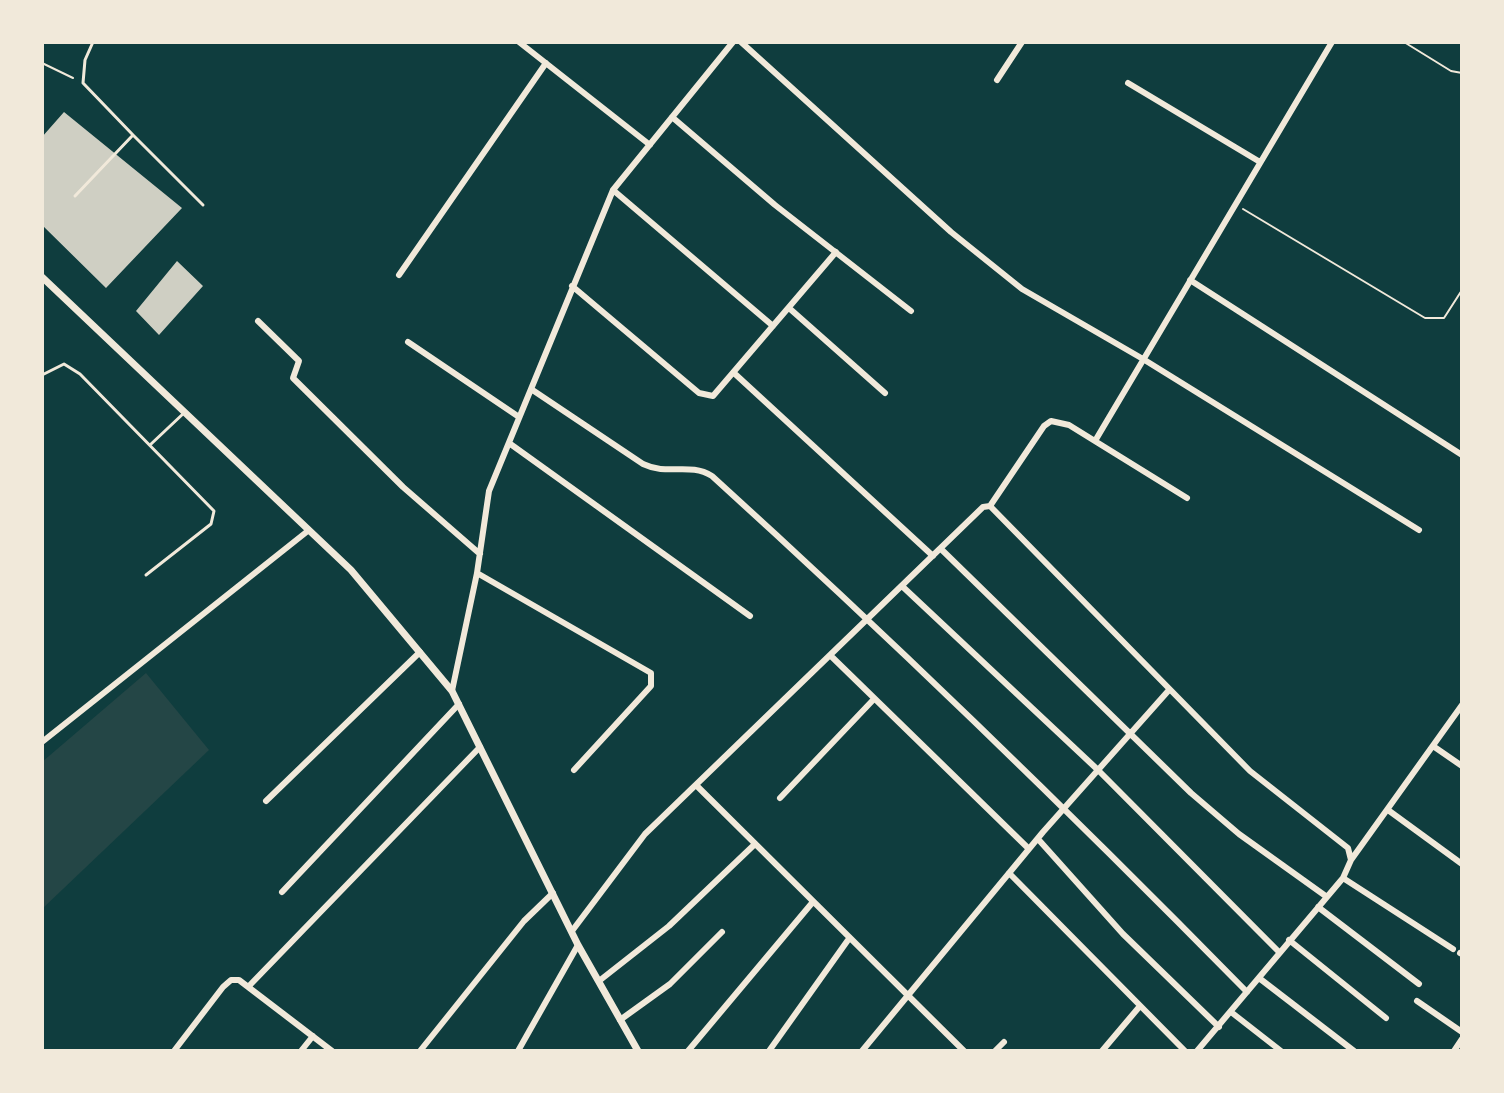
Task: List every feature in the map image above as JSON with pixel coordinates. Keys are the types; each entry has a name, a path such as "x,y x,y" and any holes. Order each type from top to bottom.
{"street":[{"path":"519,42 650,145"},
{"path":"452,691 477,573 489,491 613,190 733,42"},
{"path":"741,42 988,264 1022,289 1143,359 1419,530"},
{"path":"997,80 1022,42"},
{"path":"1095,441 1332,42"},
{"path":"399,275 546,63"},
{"path":"1128,83 1260,162"},
{"path":"672,117 911,311"},
{"path":"613,190 773,326"},
{"path":"572,286 699,393 713,396 836,252"},
{"path":"42,277 351,570 452,691 578,945 638,1051"},
{"path":"1190,280 1462,455"},
{"path":"789,308 885,393"},
{"path":"258,321 299,361 293,378 403,487 480,554"},
{"path":"408,342 519,417"},
{"path":"734,373 933,556"},
{"path":"531,389 643,464 658,471 700,468 712,476 870,619 1065,807 1247,992"},
{"path":"572,931 645,834 832,657 983,507 990,506 1044,426 1051,421 1060,421 1187,498"},
{"path":"509,443 750,616"},
{"path":"990,506 1250,771 1348,848 1351,860"},
{"path":"42,742 309,530"},
{"path":"941,549 1132,732 1191,793 1239,834 1327,897"},
{"path":"477,573 651,673 651,686 574,770"},
{"path":"903,587 1098,770 1279,952"},
{"path":"266,801 420,652"},
{"path":"832,657 1029,849"},
{"path":"862,1051 1029,849 1169,690"},
{"path":"780,798 874,699"},
{"path":"282,892 459,704"},
{"path":"1201,1049 1343,878 1351,860 1462,705"},
{"path":"1433,746 1462,766"},
{"path":"249,986 480,747"},
{"path":"697,786 848,940 964,1051"},
{"path":"1388,810 1462,864"},
{"path":"1038,839 1123,934 1219,1027"},
{"path":"599,981 669,926 755,844"},
{"path":"1009,873 1185,1051"},
{"path":"1343,878 1453,949"},
{"path":"420,1051 524,921 553,893"},
{"path":"688,1051 812,903"},
{"path":"1318,907 1419,984"},
{"path":"620,1020 670,984 722,932"},
{"path":"769,1051 848,940"},
{"path":"1289,940 1386,1018"},
{"path":"518,1051 578,945"},
{"path":"1259,978 1354,1051"},
{"path":"174,1051 231,980 239,980 249,986 332,1051"},
{"path":"1417,1001 1462,1032"},
{"path":"1102,1051 1140,1006"},
{"path":"1231,1012 1281,1051"},
{"path":"301,1051 313,1036"},
{"path":"1454,1051 1462,1039"},
{"path":"995,1051 1004,1042"}],"lane":[{"path":"93,42 85,60 83,83 203,205"},
{"path":"75,196 133,135"},
{"path":"42,375 58,365 73,368 214,511 215,517 146,575"},
{"path":"150,445 185,412"}],"path":[{"path":"1404,42 1451,71 1462,73"},
{"path":"42,63 83,83"},
{"path":"1235,205 1425,318 1444,318 1462,290"}],"shaded area":[{"path":"146,673 209,750 42,909 42,762"}],"building":[{"path":"64,112 182,208 106,288 42,225 42,137"},
{"path":"177,261 203,286 159,335 136,311"}]}
